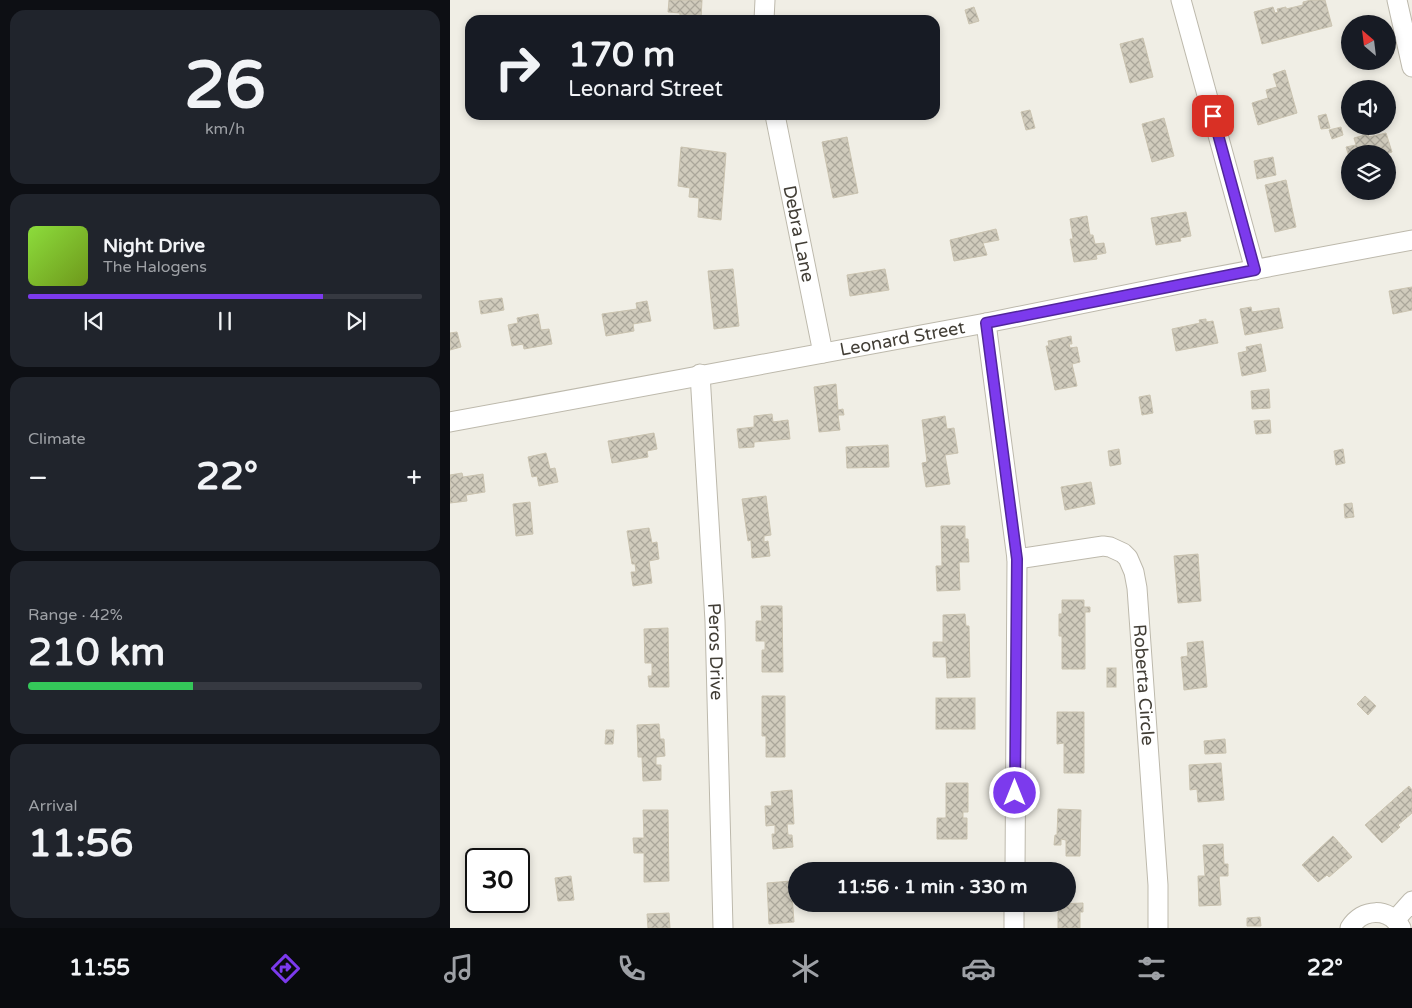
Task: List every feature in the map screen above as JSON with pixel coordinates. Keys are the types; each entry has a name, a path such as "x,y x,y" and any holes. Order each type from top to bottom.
{"street":[{"path":"764,15 765,0"},
{"path":"1181,0 1255,270"},
{"path":"1397,0 1412,67"},
{"name":"Debra Lane","path":"775,120 823,353"},
{"name":"Leonard Street","path":"450,422 700,374 986,323 1412,240"},
{"path":"986,323 1017,559 1015,862"},
{"name":"Peros Drive","path":"700,374 715,621 723,928"},
{"name":"Roberta Circle","path":"1017,559 1102,546 1110,547 1123,553 1132,565 1137,588 1158,885 1158,928"},
{"path":"1350,928 1358,919 1373,912 1385,914 1398,924 1412,901"},
{"path":"1014,912 1014,928"}],"building":[{"path":"669,0 702,0 701,15 680,15 680,13 668,12"},
{"path":"1325,0 1332,26 1262,44 1254,12 1273,7 1275,13 1278,12 1277,9 1303,5 1303,2"},
{"path":"974,7 979,21 969,24 965,10"},
{"path":"1143,38 1153,77 1130,83 1120,44"},
{"path":"1285,70 1297,113 1258,125 1252,103 1268,98 1266,90 1277,87 1273,74"},
{"path":"1030,110 1035,128 1026,130 1021,112"},
{"path":"1326,114 1330,128 1321,129 1318,116"},
{"path":"1164,118 1174,156 1152,162 1142,124"},
{"path":"1341,127 1341,135 1343,135 1332,139 1329,130"},
{"path":"1364,135 1368,135 1369,137 1387,135 1390,145 1356,145 1354,138"},
{"path":"847,137 858,193 833,198 822,142"},
{"path":"681,147 726,153 721,220 698,217 699,198 689,197 690,188 678,186"},
{"path":"1273,157 1276,175 1257,179 1254,161"},
{"path":"1286,180 1296,227 1275,232 1265,185"},
{"path":"1186,212 1191,236 1180,238 1181,241 1156,245 1151,218"},
{"path":"1087,216 1090,235 1093,235 1095,244 1104,243 1106,253 1096,255 1097,259 1074,262 1070,239 1073,239 1070,219"},
{"path":"996,229 999,240 983,243 987,255 954,261 950,240"},
{"path":"733,269 739,326 714,329 708,271"},
{"path":"885,269 889,290 850,296 847,275"},
{"path":"1412,287 1412,310 1393,314 1389,291"},
{"path":"502,298 504,310 481,314 479,301"},
{"path":"647,301 651,321 633,324 634,331 606,336 602,314 637,309 636,303"},
{"path":"1251,307 1252,312 1279,308 1283,328 1245,335 1240,309"},
{"path":"538,314 541,330 549,329 552,344 524,349 523,344 512,346 508,325 518,323 517,318"},
{"path":"1206,319 1206,322 1213,321 1218,343 1176,351 1172,329 1200,323 1199,320"},
{"path":"457,332 461,347 450,350 450,333"},
{"path":"1071,336 1072,344 1069,344 1070,348 1077,347 1080,362 1072,364 1077,386 1055,390 1046,346 1049,346 1048,341"},
{"path":"1261,344 1266,371 1242,376 1238,353 1247,351 1246,347"},
{"path":"836,384 838,410 843,409 844,415 838,415 840,430 819,432 814,387"},
{"path":"1269,389 1270,408 1252,409 1251,391"},
{"path":"1150,395 1153,413 1142,415 1139,397"},
{"path":"772,414 773,422 788,420 790,439 754,442 754,447 739,448 737,429 754,427 754,416"},
{"path":"945,416 947,429 954,428 958,453 945,455 950,484 926,487 922,463 927,462 922,420"},
{"path":"1270,420 1271,433 1256,434 1254,421"},
{"path":"654,433 657,449 647,451 648,457 612,463 608,441"},
{"path":"888,445 889,467 847,468 846,447"},
{"path":"1119,449 1121,464 1110,466 1108,451"},
{"path":"1343,449 1345,463 1336,465 1334,451"},
{"path":"546,453 550,469 555,468 558,482 539,486 537,476 532,477 528,457"},
{"path":"462,473 463,477 483,474 485,492 466,495 467,501 450,503 450,475"},
{"path":"1091,482 1095,504 1065,510 1061,487"},
{"path":"766,496 771,535 764,536 764,542 768,541 770,556 752,558 751,540 748,541 742,499"},
{"path":"530,502 533,534 516,536 513,504"},
{"path":"1352,503 1354,517 1345,518 1344,504"},
{"path":"941,526 965,526 965,539 968,539 969,562 959,562 960,590 937,591 936,566 942,566"},
{"path":"649,528 652,543 657,542 659,559 649,561 652,583 633,586 631,572 636,572 635,564 632,564 627,531"},
{"path":"1198,554 1201,601 1178,603 1174,556"},
{"path":"1062,600 1084,600 1084,607 1090,607 1090,612 1085,612 1085,669 1062,669 1062,636 1059,636 1059,614 1062,614"},
{"path":"761,606 782,606 783,672 762,672 762,650 765,650 765,641 756,641 756,621 762,621"},
{"path":"965,614 966,626 969,626 970,677 947,678 946,657 933,657 933,642 943,642 943,615"},
{"path":"668,628 669,687 649,687 648,676 652,676 652,663 645,663 644,629"},
{"path":"1203,641 1207,687 1184,690 1181,657 1188,656 1187,643"},
{"path":"1107,668 1116,668 1116,687 1107,687"},
{"path":"762,696 785,696 785,757 766,757 766,736 762,736"},
{"path":"1365,696 1376,706 1368,715 1357,704"},
{"path":"936,698 975,698 975,729 936,729"},
{"path":"1057,712 1084,712 1084,773 1064,773 1064,743 1057,744"},
{"path":"659,724 660,739 664,739 665,756 656,757 656,765 661,765 661,780 643,781 642,757 638,757 637,725"},
{"path":"606,730 614,730 613,744 605,744"},
{"path":"1225,739 1226,753 1205,754 1204,741"},
{"path":"1221,763 1224,800 1198,802 1197,789 1190,790 1189,765"},
{"path":"946,783 968,783 968,812 963,812 963,818 967,818 967,839 937,839 937,818 946,818"},
{"path":"1409,786 1412,790 1412,813 1382,843 1365,825"},
{"path":"792,790 794,824 787,824 788,835 792,835 793,847 773,849 772,834 775,834 775,825 766,826 765,806 772,806 771,792"},
{"path":"1058,809 1081,810 1080,856 1066,856 1066,840 1061,839 1061,845 1054,845 1055,835 1057,835"},
{"path":"643,810 668,810 669,881 644,882 644,853 634,853 633,838 644,838"},
{"path":"1333,836 1352,857 1329,877 1327,875 1318,882 1302,865"},
{"path":"1223,844 1224,864 1228,864 1228,876 1219,876 1221,905 1199,906 1198,876 1205,876 1203,845"},
{"path":"571,876 574,900 558,901 555,878"},
{"path":"788,881 788,912 793,912 794,922 769,924 767,883"},
{"path":"1076,903 1083,903 1083,912 1080,912 1080,928 1058,928 1058,912 1076,912"},
{"path":"669,913 670,928 648,928 647,914"},
{"path":"1260,917 1261,926 1247,926 1247,918"}],"route":[{"path":"1015,793 1017,559 986,323 1255,270 1213,116"}]}
